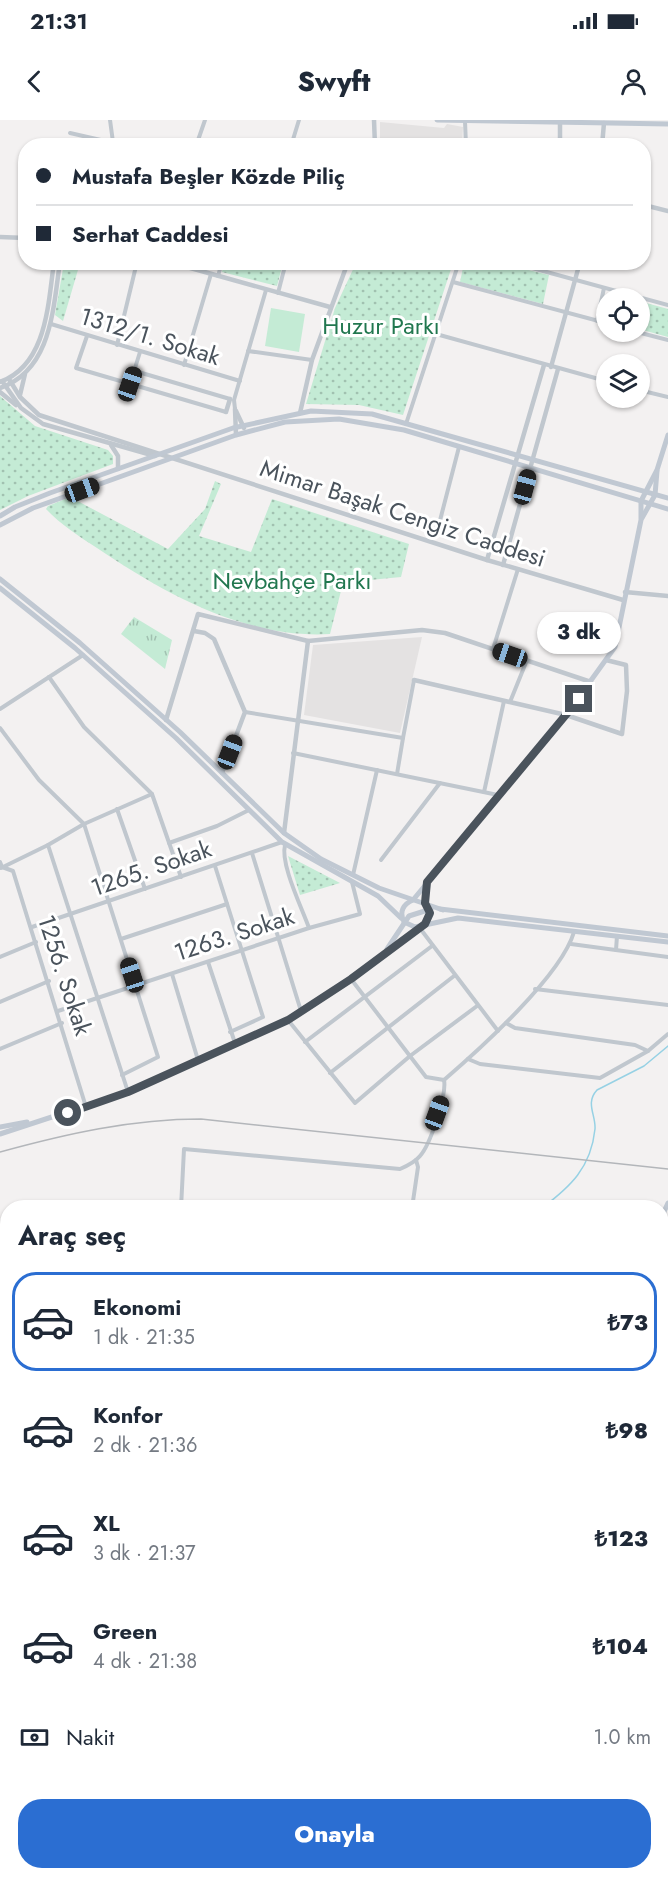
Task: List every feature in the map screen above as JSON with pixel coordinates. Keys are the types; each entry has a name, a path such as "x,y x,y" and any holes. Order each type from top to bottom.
{"main road":[{"path":"437,120 668,124"},
{"path":"0,516 15,507 234,428 311,411 372,414 459,447 668,509"},
{"path":"0,525 33,508 236,435 285,422 339,419 405,427 518,455 668,498"},
{"path":"404,921 402,908 413,900 566,715 615,647 641,520 641,501 666,451 668,435"},
{"path":"641,520 655,495 657,470"},
{"path":"0,579 80,643 166,720 284,832 391,906 410,927 458,918 668,942"},
{"path":"0,588 83,655 162,726 283,843 352,878 443,910"},
{"path":"162,726 166,720"},
{"path":"218,779 222,773"},
{"path":"283,843 284,832"},
{"path":"0,1134 86,1108 128,1092 288,1020 351,979 428,921 429,909 425,903 427,882"},
{"path":"375,894 379,888"},
{"path":"385,953 404,921 418,911 429,909 668,936"},
{"path":"0,1127 50,1118"}],"street":[{"path":"110,120 112,138"},
{"path":"199,138 205,120"},
{"path":"293,138 299,120"},
{"path":"374,120 375,138"},
{"path":"465,121 466,138"},
{"path":"560,123 560,138"},
{"path":"603,138 604,123"},
{"path":"70,133 94,138"},
{"path":"651,207 668,211"},
{"path":"0,237 18,238"},
{"path":"10,381 29,360 40,339 44,328 53,270"},
{"path":"20,397 21,385 26,372 44,346 51,324 59,270"},
{"path":"117,345 135,270"},
{"path":"198,270 330,307"},
{"path":"218,276 220,270"},
{"path":"278,293 284,270"},
{"path":"300,413 312,360 345,270"},
{"path":"405,427 457,270"},
{"path":"539,270 604,288"},
{"path":"551,367 578,270"},
{"path":"184,365 212,274"},
{"path":"453,282 596,321"},
{"path":"236,435 235,409 240,381 266,290"},
{"path":"650,300 668,305"},
{"name":"1312/1. Sokak","path":"51,324 240,381"},
{"path":"436,334 596,378"},
{"path":"650,335 668,340"},
{"path":"87,336 76,368 226,412 230,399 135,371"},
{"path":"248,351 312,360"},
{"path":"130,384 140,352"},
{"path":"487,560 544,365"},
{"path":"503,565 558,369"},
{"path":"0,388 3,383 26,372"},
{"name":"Mimar Başak Cengiz Caddesi","path":"10,381 20,397 39,415 487,560 623,600"},
{"name":"Mimar Başak Cengiz Caddesi","path":"3,383 21,408 43,424 153,456 173,458"},
{"path":"0,392 21,408"},
{"path":"650,393 668,397"},
{"path":"235,409 246,432"},
{"path":"111,445 118,456 118,469"},
{"path":"437,532 459,447"},
{"path":"191,464 193,451"},
{"path":"493,649 518,569"},
{"path":"625,592 668,596"},
{"path":"166,720 198,614 308,641 422,630 445,633 591,682"},
{"path":"194,631 205,633 214,639 245,712 222,773"},
{"path":"284,832 308,641"},
{"path":"0,709 83,655"},
{"path":"484,792 507,701 527,660"},
{"path":"396,774 414,680 566,715 622,734 627,691 626,665 606,660"},
{"path":"49,677 84,727 152,794 181,877"},
{"path":"245,712 403,738"},
{"path":"0,729 39,780 84,824 158,1057 122,1075"},
{"path":"293,753 498,795"},
{"path":"352,878 377,770"},
{"path":"381,860 440,783"},
{"path":"1,868 84,824 152,794"},
{"path":"117,809 145,889"},
{"path":"169,843 217,826 249,810"},
{"path":"283,843 283,852 309,928"},
{"name":"1265. Sokak","path":"32,927 283,843"},
{"path":"48,845 128,1092"},
{"path":"252,853 301,1011"},
{"name":"1256. Sokak","path":"0,862 1,868 13,871 62,1023 86,1108"},
{"path":"215,866 263,1017 230,1032"},
{"name":"1263. Sokak","path":"58,1011 309,928 360,914 352,878"},
{"path":"121,939 227,904"},
{"path":"419,927 498,1032"},
{"path":"181,1200 184,1149 387,1170 400,1169 416,1160 424,1150 444,1095 444,1080 506,1023 570,944 574,931"},
{"path":"616,950 617,936"},
{"path":"0,957 36,942"},
{"path":"570,944 668,957"},
{"path":"305,1042 432,946"},
{"path":"207,962 234,1043"},
{"path":"172,974 198,1060"},
{"path":"330,1072 454,976"},
{"path":"351,979 426,1077 444,1080"},
{"path":"0,1002 49,981"},
{"path":"535,989 668,1005"},
{"path":"288,1020 355,1103 410,1056 477,1005"},
{"path":"0,1049 62,1023"},
{"path":"506,1023 515,1028 639,1046 648,1051"},
{"path":"468,1059 480,1064 600,1078 648,1051 668,1034"},
{"path":"413,1200 418,1167 416,1160"}],"shaded area":[{"path":"380,122 444,128 447,124 463,127 462,138 380,138"},
{"path":"422,637 400,733 304,715 313,645"}],"green space":[{"path":"63,270 78,270 63,321 55,315"},
{"path":"222,270 281,270 277,286 222,272"},
{"name":"Huzur Parkı","path":"353,270 451,270 403,415 359,405 306,404 335,308"},
{"path":"463,270 529,270 549,275 543,304 460,282"},
{"path":"650,304 668,309 668,337 650,332"},
{"path":"271,308 305,314 299,352 265,346"},
{"path":"0,396 35,426 108,450 113,456 113,464 28,496 0,510"},
{"name":"Nevbahçe Parkı","path":"215,481 221,484 199,536 251,552 272,499 409,544 401,577 349,582 342,587 330,634 299,634 268,629 208,610 150,582 77,535 46,509 70,497 168,549 205,509"},
{"path":"134,617 172,640 165,669 121,634"},
{"path":"288,856 340,883 300,895"}],"waterway":[{"path":"552,1200 570,1184 584,1166 589,1155 595,1129 591,1104 597,1090 644,1066 668,1046"}],"railway":[{"path":"0,1152 99,1129 149,1122 201,1119 668,1169"}],"route":[{"path":"68,1113 128,1092 288,1020 351,979 425,924 430,913 425,903 427,882 472,825 579,699"}]}
